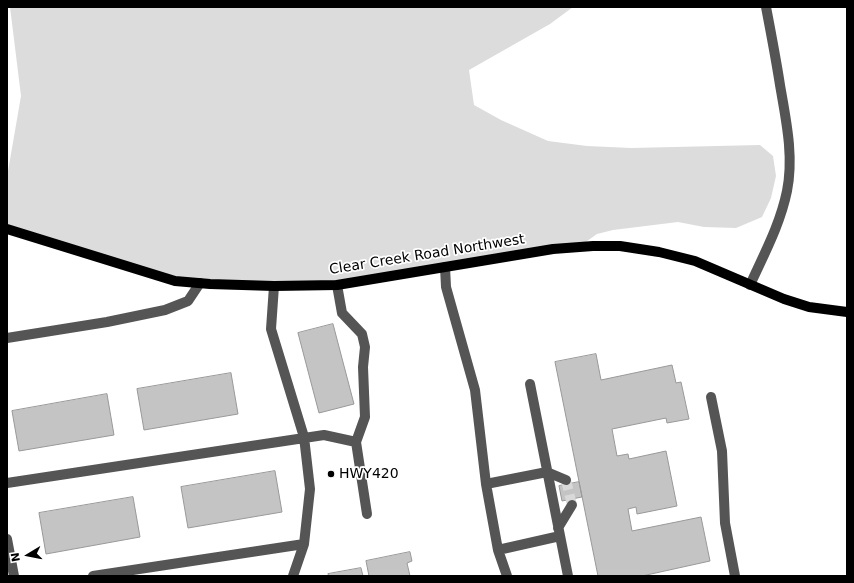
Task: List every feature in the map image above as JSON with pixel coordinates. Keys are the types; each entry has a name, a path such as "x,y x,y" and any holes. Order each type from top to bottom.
{"main road":[{"name":"Clear Creek Road Northwest","path":"7,229 175,281 274,286 337,284 553,249 593,246 620,246 672,254 694,261 772,294 809,307 847,312"}],"street":[{"path":"750,285 778,225 788,190 790,165 784,107 766,7"},
{"path":"445,266 446,287 475,390 486,484 498,550 507,576"},
{"path":"7,338 107,322 165,310 188,301 200,283"},
{"path":"337,284 342,312 362,334 365,348 363,367 365,418 356,442 367,514"},
{"path":"274,286 271,329 304,437 310,489 304,544 293,576"},
{"path":"530,384 568,576"},
{"path":"711,397 722,451 725,522 735,576"},
{"path":"7,484 304,437 324,435 356,442"},
{"path":"486,484 547,472 566,480"},
{"path":"498,550 559,532 572,505"},
{"path":"7,539 14,576"},
{"path":"93,576 304,544"}],"shaded area":[{"path":"10,7 573,7 550,24 469,70 474,105 501,120 548,141 587,146 631,148 760,145 773,156 776,176 771,198 762,217 736,228 704,227 678,222 613,230 597,234 580,246 337,285 175,281 7,229 7,177 21,96"}],"building":[{"path":"333,324 354,404 319,413 298,333"},
{"path":"596,354 601,380 672,365 676,383 681,382 689,419 667,423 666,418 612,429 617,456 628,454 629,459 666,451 677,506 637,514 636,507 628,509 632,531 701,517 710,561 642,576 598,576 555,362"},
{"path":"231,373 238,414 144,430 137,389"},
{"path":"107,394 114,435 19,451 12,411"},
{"path":"275,471 282,512 188,528 181,487"},
{"path":"579,482 582,497 562,501 559,486"},
{"path":"133,497 140,537 46,554 39,513"},
{"path":"410,552 412,561 407,563 410,576 369,576 366,561"},
{"path":"361,568 363,576 329,576 328,574"}],"tunnel":[{"path":"566,480 572,505"}],"place":[{"name":"HWY420","path":"331,474"}]}
